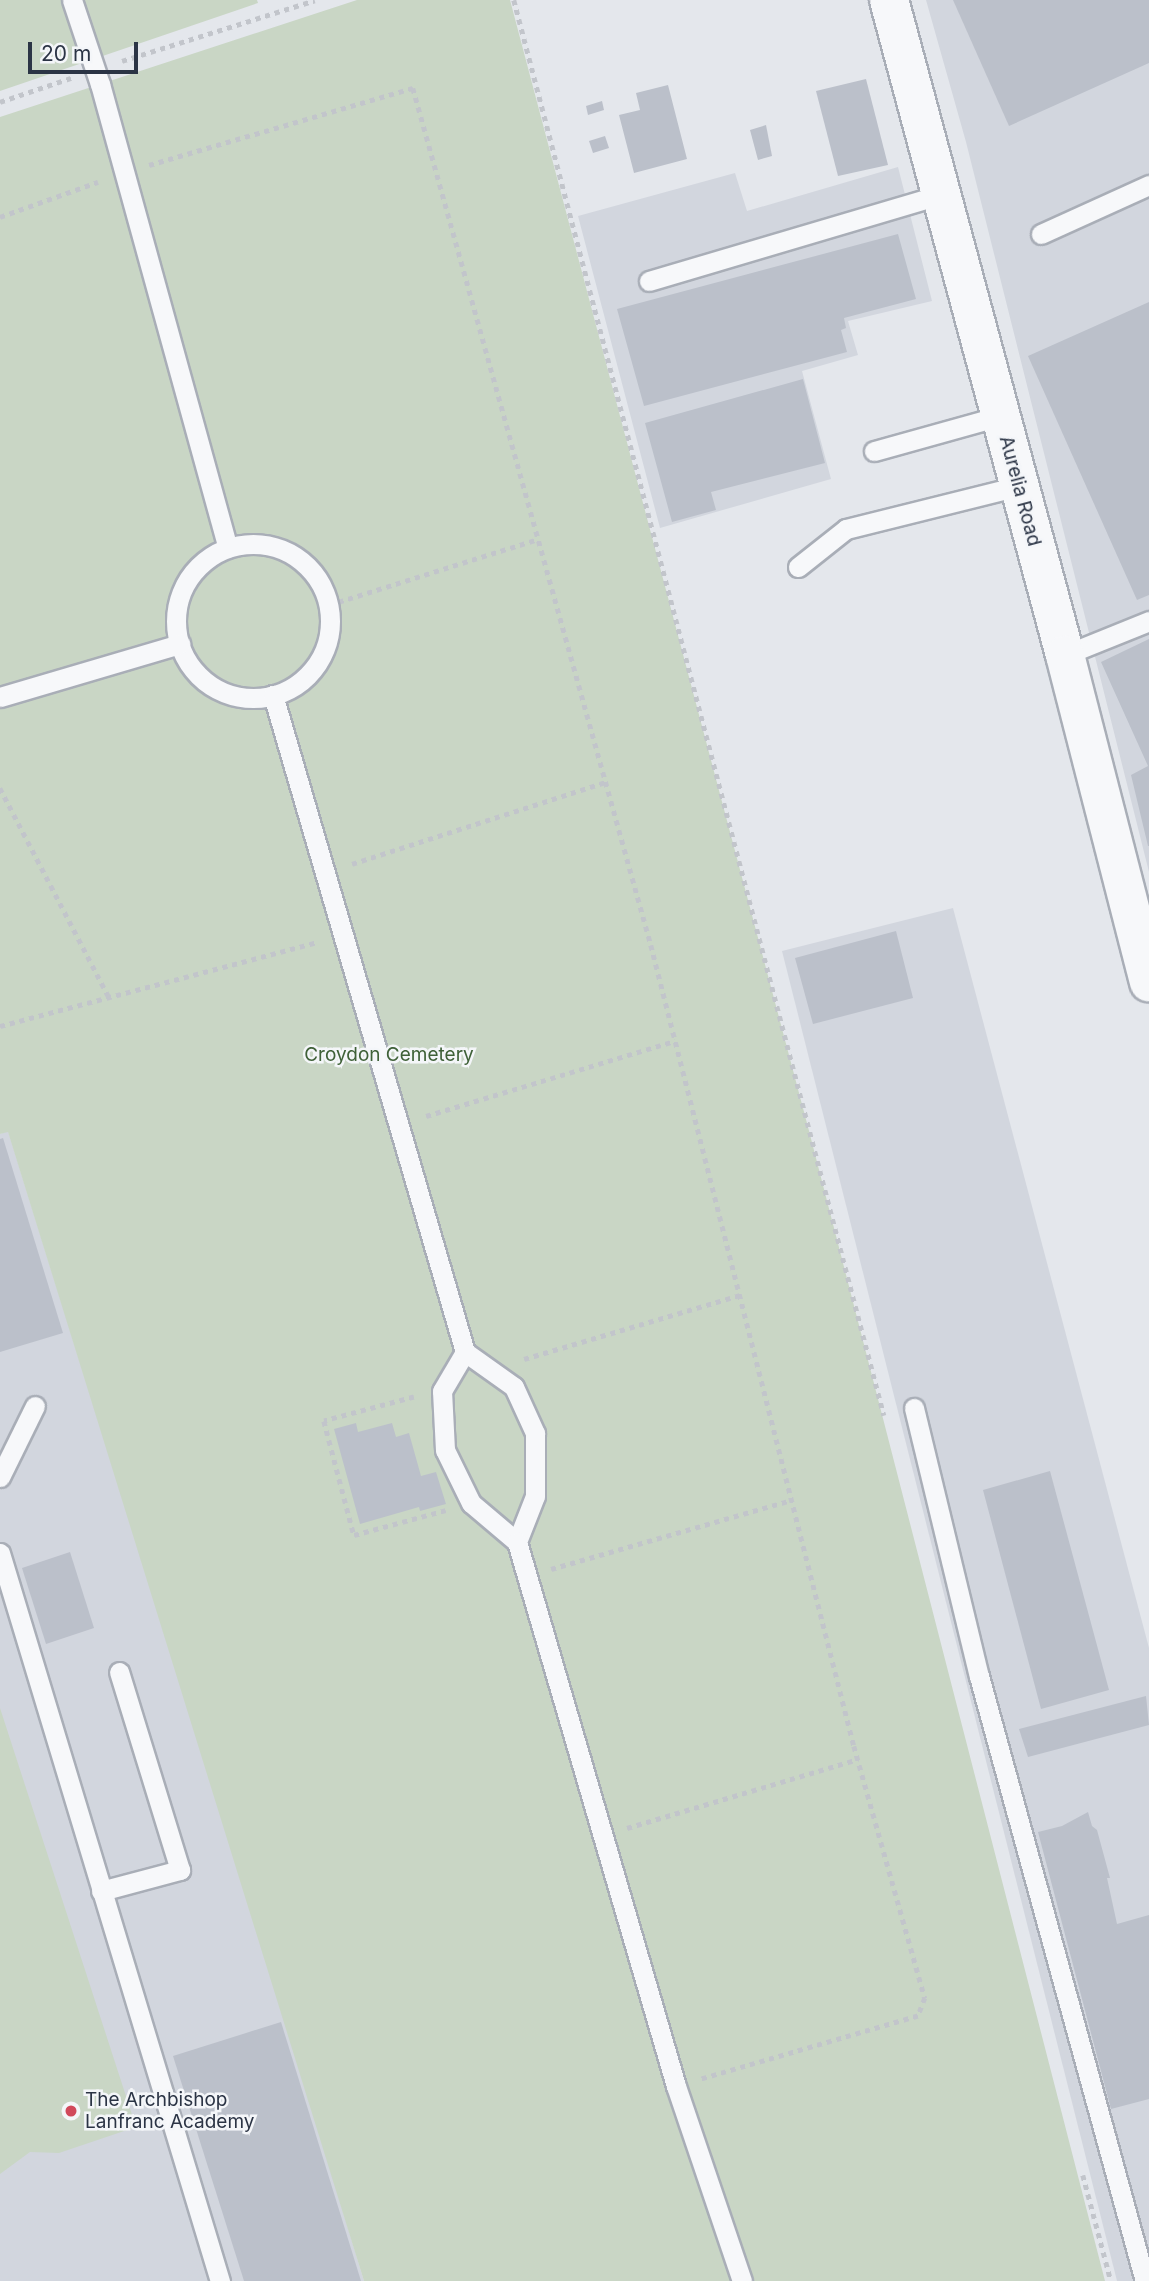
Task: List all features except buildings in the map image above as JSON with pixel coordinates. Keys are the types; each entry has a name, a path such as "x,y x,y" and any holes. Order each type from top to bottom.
{"street":[{"name":"Aurelia Road","path":"889,0 1065,655 1149,982"}],"lane":[{"path":"72,0 96,70 228,548"},
{"path":"1041,234 1149,185"},
{"path":"649,281 940,195"},
{"path":"874,451 1000,416"},
{"path":"798,567 846,529 1019,486"},
{"path":"252,543 277,547 298,558 316,576 329,605 326,647 314,668 296,685 273,695 238,696 206,682 190,665 180,644 176,620 180,597 190,576 207,559 228,548 252,543"},
{"path":"1065,655 1149,621"},
{"path":"0,697 180,644"},
{"path":"273,695 465,1352 514,1387 535,1433 535,1496 517,1542"},
{"path":"465,1352 442,1391 445,1450 471,1503 517,1542 676,2086 742,2281"},
{"path":"0,1477 35,1406"},
{"path":"914,1408 979,1676 1145,2281"},
{"path":"0,1553 220,2281"},
{"path":"102,1891 180,1870 119,1672"}],"path":[{"path":"0,102 315,0"},
{"path":"514,0 885,1417"},
{"path":"0,218 124,173 414,88 606,782 675,1041 858,1759 925,1998 918,2016 676,2086"},
{"path":"329,605 538,539"},
{"path":"325,872 606,782"},
{"path":"0,788 109,997"},
{"path":"0,1026 343,935"},
{"path":"398,1124 675,1041"},
{"path":"489,1370 740,1295"},
{"path":"442,1391 370,1406 324,1421 354,1535 471,1503"},
{"path":"527,1576 792,1500"},
{"path":"603,1836 858,1759"},
{"path":"1083,2173 1111,2281"}],"shaded area":[{"path":"926,0 1149,0 1149,872 966,142"},
{"path":"898,167 932,301 848,321 858,355 802,371 831,479 660,528 578,216 735,173 747,211"},
{"path":"953,908 1149,1648 1149,2281 1117,2281 782,951"},
{"path":"8,1131 364,2281 0,2281 0,1134"}],"green space":[{"path":"0,0 257,0 258,3 0,91"},
{"name":"Croydon Cemetery","path":"357,0 510,0 808,1127 1105,2281 364,2281 8,1132 0,1134 0,117"},
{"path":"0,1708 136,2127 59,2153 30,2152 0,2174"}],"place":[{"name":"The Archbishop Lanfranc Academy","path":"71,2111"}]}
